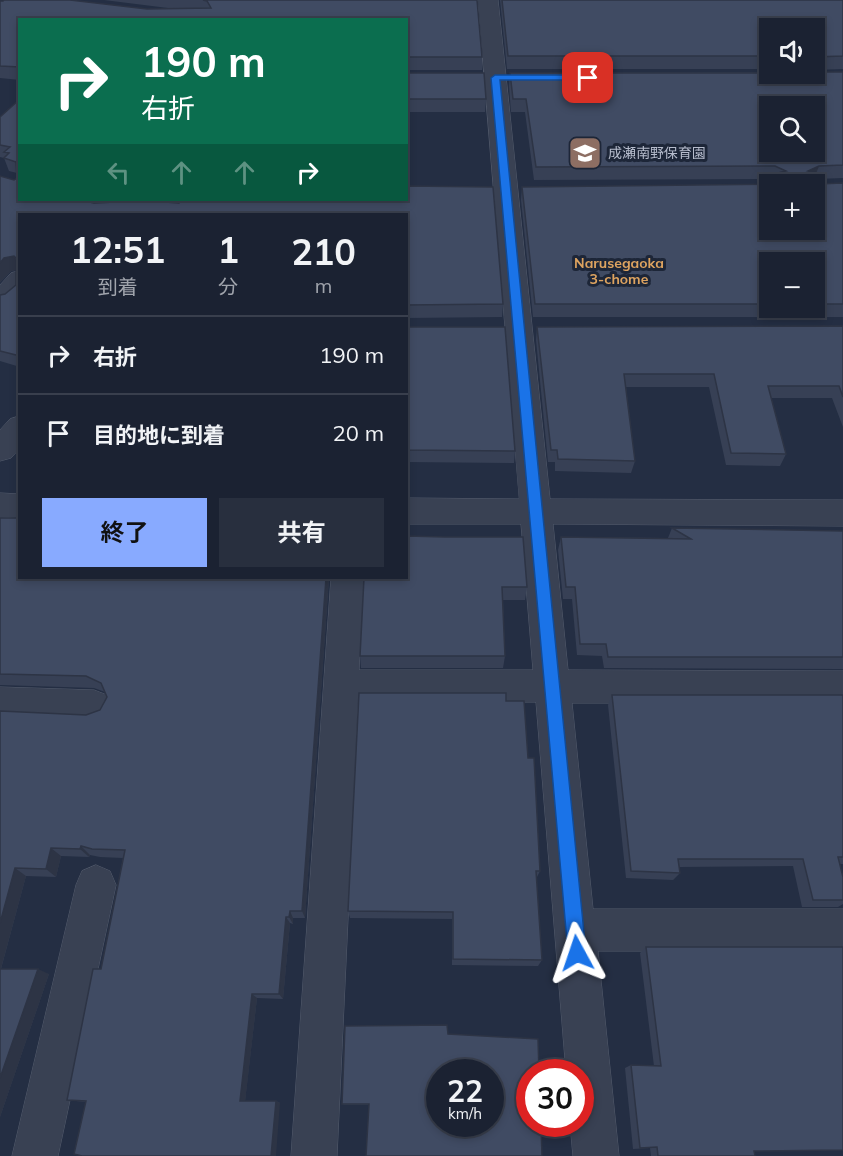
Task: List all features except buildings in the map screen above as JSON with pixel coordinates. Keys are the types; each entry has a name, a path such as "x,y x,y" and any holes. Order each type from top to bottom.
{"street":[{"path":"488,0 596,1156"},
{"path":"2,299 18,281"},
{"path":"0,414 18,419"},
{"path":"0,450 18,429"},
{"path":"0,505 18,506"},
{"path":"408,511 843,513"},
{"path":"314,1156 347,579"},
{"path":"341,686 843,687"},
{"path":"0,703 94,707"},
{"path":"35,1156 96,885"},
{"path":"575,930 843,930"}],"place":[{"name":"成瀬南野保育園","path":"585,153"}],"district":[{"name":"Narusegaoka 3-chome","path":"619,272"}],"route":[{"path":"577,953 495,78 588,78"}]}
